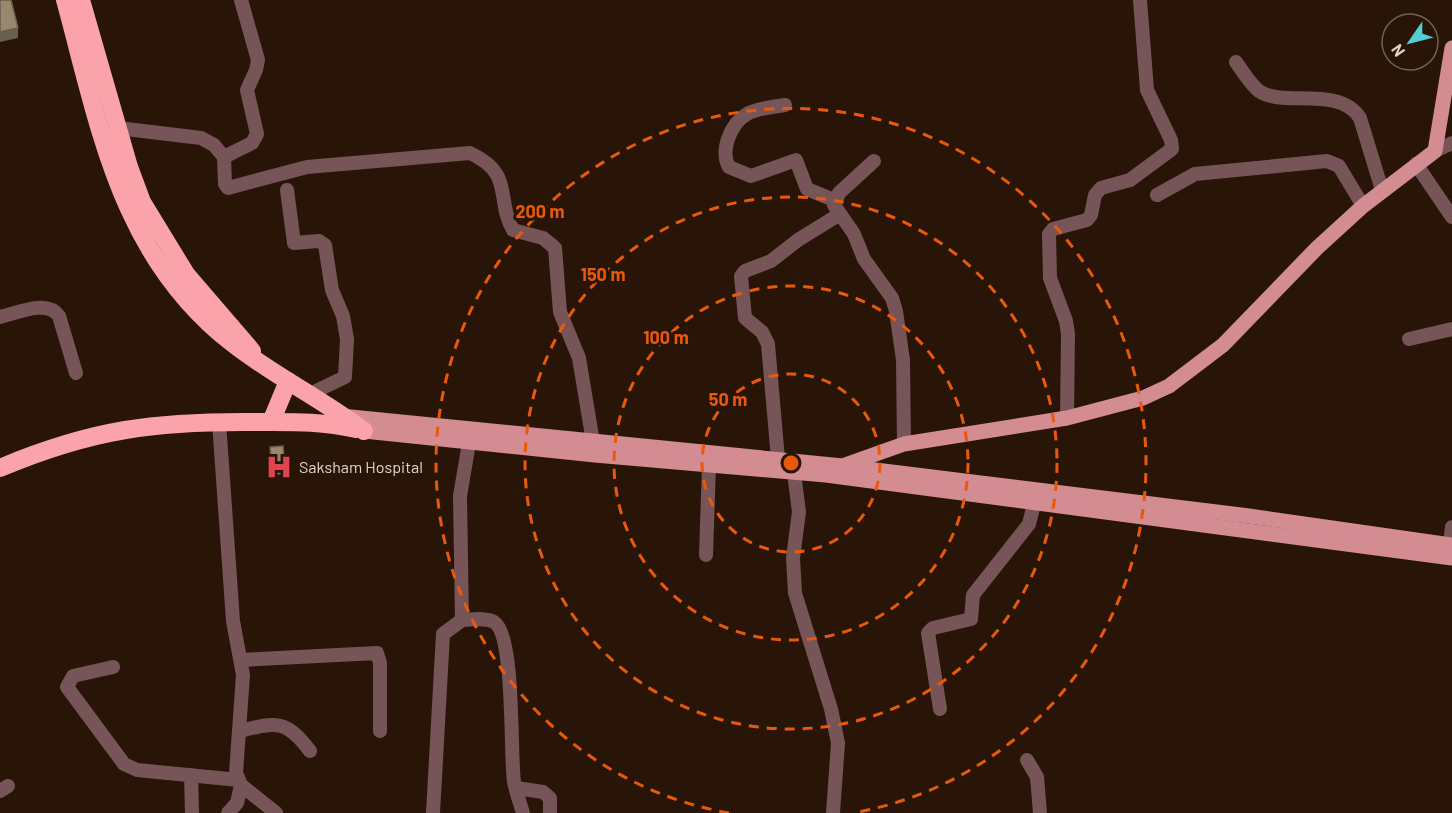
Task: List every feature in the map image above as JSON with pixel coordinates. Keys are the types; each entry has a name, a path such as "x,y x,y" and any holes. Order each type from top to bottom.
{"highway":[{"path":"65,0 109,164 135,225 173,285 204,320 264,366 364,431"},
{"path":"81,0 142,202 186,274 264,366"},
{"path":"272,422 288,381"},
{"path":"0,468 46,448 106,432 149,425 323,422 364,431"}],"main road":[{"path":"826,475 843,466 904,444 1067,418 1143,398 1186,376 1223,345 1317,248 1363,206 1435,151 1452,48"},
{"path":"323,422 344,416 843,466 1037,496 1451,549"},
{"path":"364,431 469,443 1037,496"}],"street":[{"path":"224,157 252,143 257,134 247,90 258,60 241,0"},
{"path":"1067,418 1067,327 1050,278 1048,234 1056,227 1087,220 1091,215 1095,195 1101,188 1130,180 1172,149 1171,140 1147,90 1140,0"},
{"path":"1236,62 1254,86 1265,94 1338,102 1353,109 1360,118 1382,190"},
{"path":"785,105 755,110 745,115 724,148 725,159 729,167 751,176 796,160 807,189 834,200 840,214 854,234 864,259 891,298 896,311 903,360 904,444"},
{"path":"118,128 201,138 214,146 224,157 225,184 228,188 307,167 470,153 480,158 492,167 502,183 513,230 543,238 555,248 560,312 579,358 593,442"},
{"path":"1435,151 1452,143"},
{"path":"834,200 874,161"},
{"path":"1157,195 1195,174 1327,161 1339,166 1363,206"},
{"path":"1416,164 1452,217"},
{"path":"287,190 294,243 319,241 325,245 332,290 343,316 348,339 345,377 310,394"},
{"path":"778,459 768,344 762,332 746,318 741,276 745,271 771,261 798,240 840,214"},
{"path":"0,317 43,308 53,309 59,316 76,373"},
{"path":"1409,339 1452,329"},
{"path":"219,422 233,621 241,660 240,731 236,767 240,782 237,804 228,813"},
{"path":"462,621 460,496 469,443"},
{"path":"706,555 709,465"},
{"path":"794,473 799,512 793,558 795,592 831,709 838,743 833,813"},
{"path":"940,709 928,633 933,628 970,619 973,595 1024,531 1037,496"},
{"path":"1451,549 1452,527"},
{"path":"433,813 443,634 462,621 488,620 497,624 501,632 508,665 516,788 523,813"},
{"path":"241,660 377,653 380,663 380,731"},
{"path":"113,667 73,676 67,684 68,691 118,757 130,768 240,782 276,813"},
{"path":"240,731 267,724 285,726 298,735 310,752"},
{"path":"1027,760 1037,777 1040,813"},
{"path":"191,775 192,813"},
{"path":"516,788 546,794 550,798 550,813"}],"building":[{"path":"0,0 11,0 18,28 0,32"},
{"path":"283,446 285,467 272,469 270,447"}],"place":[{"name":"Saksham Hospital","path":"279,467"}]}
